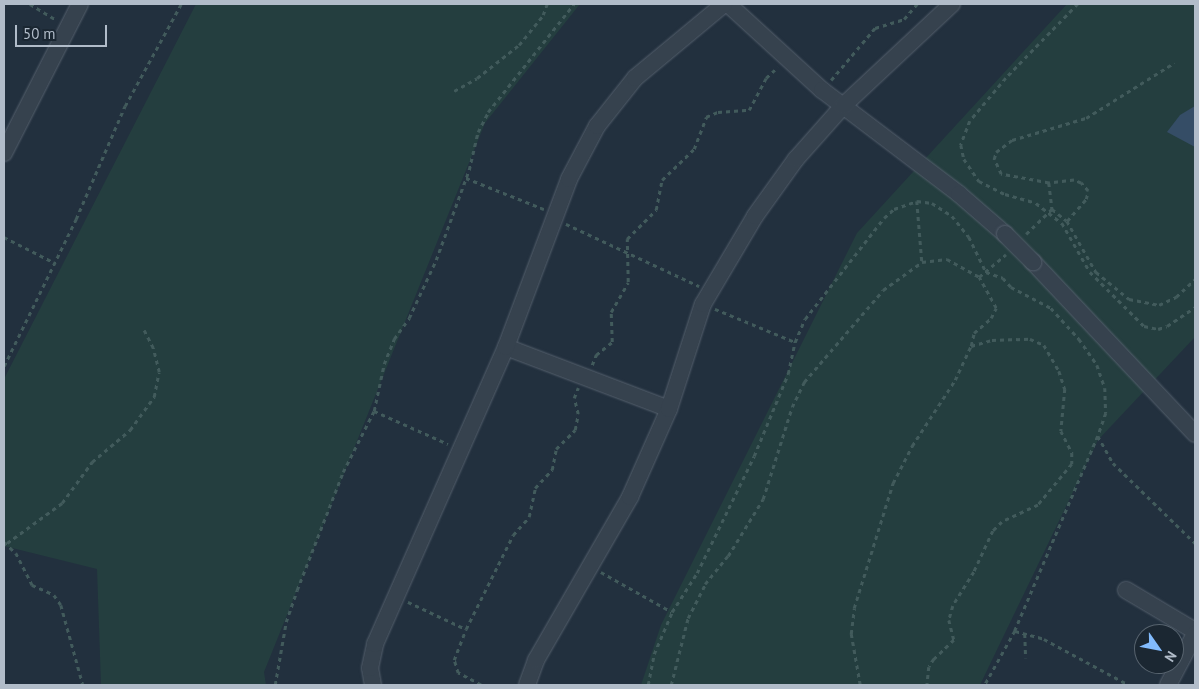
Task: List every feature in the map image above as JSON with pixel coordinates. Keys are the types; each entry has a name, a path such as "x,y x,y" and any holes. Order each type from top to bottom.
{"street":[{"path":"4,152 67,26 80,4"},
{"path":"373,685 370,668 376,644 506,348 554,215 597,126 635,78 724,4"},
{"path":"728,4 786,60 822,90 959,194 1005,234 1195,434"},
{"path":"527,685 536,660 630,497 669,409 706,297 770,195 796,159 842,106 952,4"},
{"path":"506,348 669,409"},
{"path":"1126,590 1195,632 1168,685"}],"path":[{"path":"30,4 67,26"},
{"path":"4,366 55,263 125,106 182,4"},
{"path":"454,90 477,78 519,45 543,15 547,4"},
{"path":"275,685 286,622 297,590 343,472 374,411 384,364 394,339 421,293 466,178 476,140 488,112 574,4"},
{"path":"822,90 871,32 886,24 904,19 917,4"},
{"path":"1078,4 1001,84 970,121 961,145 966,165 979,181 1005,194 1036,203 1062,223 1090,272 1144,326 1158,329 1167,326 1195,307"},
{"path":"481,685 458,673 454,667 466,629 513,535 529,517 535,488 552,470 556,449 575,430 578,414 574,398 596,355 612,342 611,312 628,282 628,253 626,244 629,234 646,222 656,210 662,180 694,149 702,122 712,114 749,110 766,78 786,60"},
{"path":"1067,221 1086,199 1088,191 1074,180 1049,184 1001,174 994,159 996,152 1012,140 1086,118 1174,63"},
{"path":"466,178 554,215 628,253 706,297 795,342"},
{"path":"1049,184 1052,209 1067,221 1096,272 1129,299 1159,305 1176,297 1195,279"},
{"path":"918,201 922,262"},
{"path":"648,685 654,654 672,612 697,573 754,456 788,374 795,342 805,319 884,218 894,209 918,201 932,203 952,216 969,237 986,272 1003,278 1011,286 1051,308 1079,339 1097,366 1106,388 1106,413 1098,436 1015,631 985,685"},
{"path":"1048,212 1052,209"},
{"path":"4,237 55,263"},
{"path":"671,685 688,618 705,584 728,556 764,499 792,407 804,382 883,290 922,262 947,259 979,277 996,308 992,318 974,333 955,380 912,446 893,483 854,608 851,634 860,685"},
{"path":"979,277 994,266"},
{"path":"83,685 61,605 54,595 32,585 16,553 6,543 62,503 92,462 130,430 154,397 159,372 153,348 144,330"},
{"path":"927,685 929,667 934,659 954,640 950,613 994,531 1002,522 1038,505 1072,464 1072,452 1061,431 1065,389 1060,372 1044,345 1015,338 970,346"},
{"path":"374,411 462,450"},
{"path":"1098,436 1114,463 1195,543"},
{"path":"590,566 672,612"},
{"path":"396,596 466,629"},
{"path":"1015,631 1054,644 1129,685"},
{"path":"1025,634 1026,658"}],"green space":[{"path":"196,4 580,4 485,123 264,672 266,685 101,685 97,569 4,546 4,379"},
{"path":"1067,4 1195,4 1195,337 1098,440 980,685 641,685 661,625 857,233"}],"water":[{"path":"1195,106 1195,147 1167,132 1180,115"}]}
